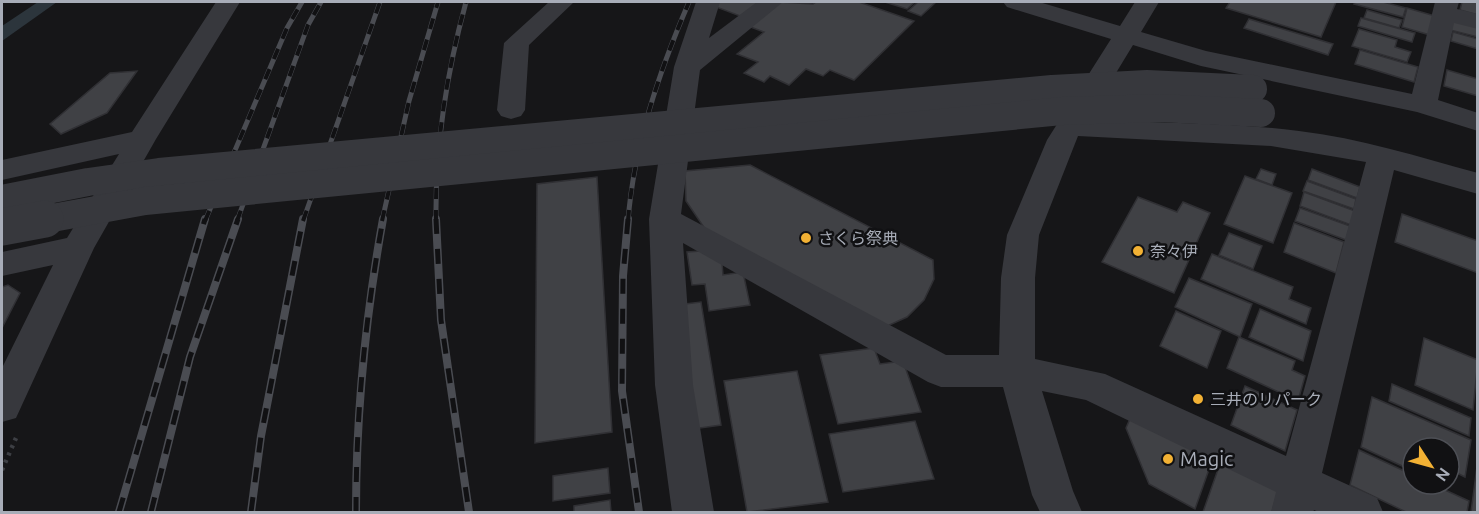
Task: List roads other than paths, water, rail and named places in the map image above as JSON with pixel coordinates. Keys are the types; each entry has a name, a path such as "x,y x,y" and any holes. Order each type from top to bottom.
{"street":[{"path":"2,406 78,248 142,139 228,2"},
{"path":"511,110 517,43 562,2"},
{"path":"693,513 674,385 665,219 687,67 708,2"},
{"path":"687,67 771,2"},
{"path":"1015,2 1125,37 1201,58 1423,105 1478,122"},
{"path":"1061,513 1053,495 1017,371 1018,278 1023,235 1057,150 1147,2"},
{"path":"1423,105 1445,7 1478,22"},
{"path":"2,199 88,182 159,172 1052,89 1147,84 1257,101 1355,107 1478,139"},
{"path":"2,227 145,201 1062,111 1159,108 1257,101 1478,163"},
{"path":"1071,127 1130,132 1189,130 1300,140 1382,157 1478,184"},
{"path":"2,170 142,139"},
{"path":"1296,497 1382,157"},
{"path":"665,219 941,371 1017,371 1092,385 1296,497 1362,513"},
{"path":"2,264 78,248"}],"railway":[{"path":"205,221 287,28 302,2"},
{"path":"237,221 308,25 321,2"},
{"path":"303,221 380,2"},
{"path":"382,221 409,101 438,2"},
{"path":"436,219 437,165 443,110 466,2"},
{"path":"628,221 642,137 658,82 689,2"},
{"path":"119,512 205,219"},
{"path":"151,512 190,357 238,219"},
{"path":"251,512 261,436 303,219"},
{"path":"356,512 363,365 371,293 383,219"},
{"path":"436,219 441,320 469,512"},
{"path":"628,219 623,276 622,391 639,512"}],"place":[{"name":"さくら祭典","path":"806,238"},
{"name":"奈々伊","path":"1138,251"},
{"name":"三井のリパーク","path":"1198,399"},
{"name":"Magic","path":"1168,459"}]}
